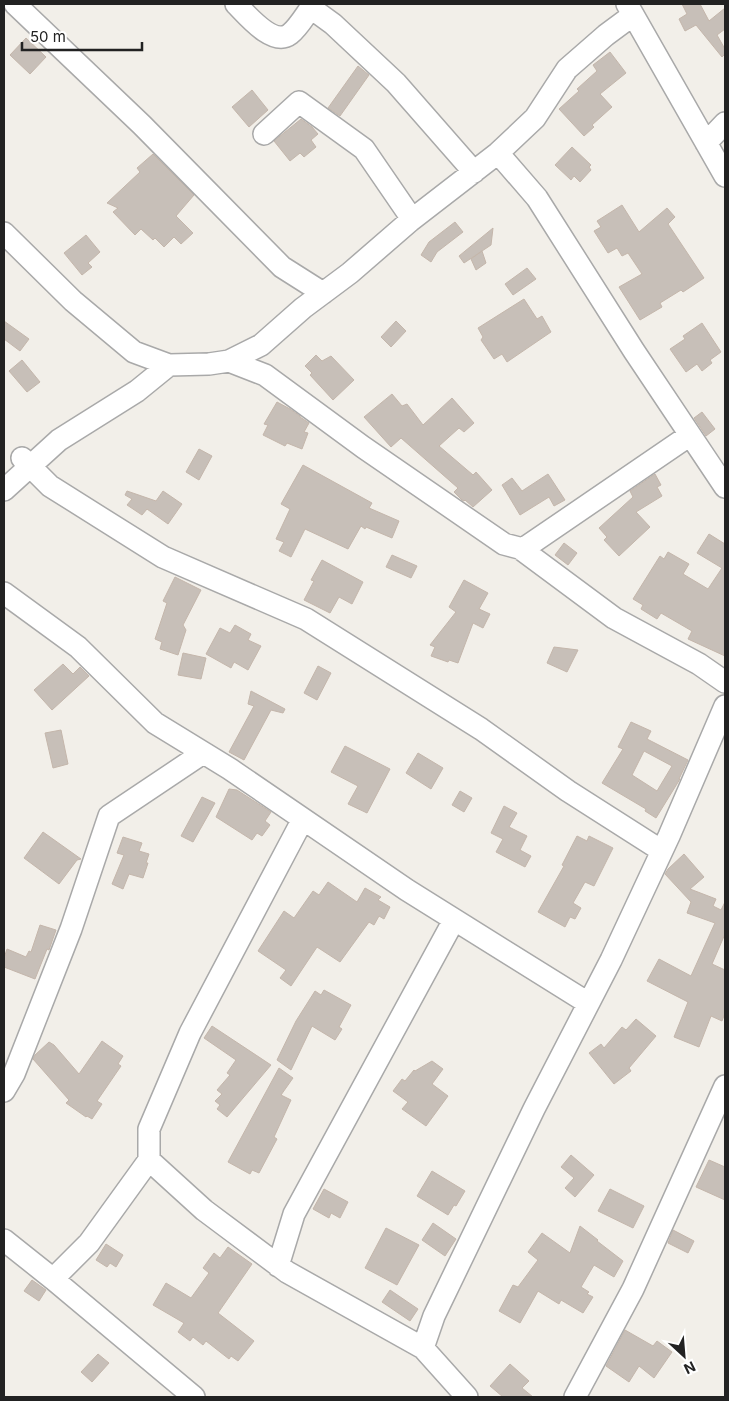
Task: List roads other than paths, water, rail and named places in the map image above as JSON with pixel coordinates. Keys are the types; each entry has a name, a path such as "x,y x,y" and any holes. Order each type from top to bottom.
{"street":[{"path":"15,4 142,125 282,268 323,293"},
{"path":"236,4 263,31 279,38 288,36 313,6 396,83 474,172"},
{"path":"4,233 74,301 134,352 169,365 229,362 261,345 303,308 350,273 412,220 498,153 535,118 567,69 606,35 630,9 725,176"},
{"path":"264,134 299,102 364,149 412,220"},
{"path":"706,143 725,123"},
{"path":"498,153 537,198 634,351 725,487"},
{"path":"229,362 265,375 363,447 504,544 521,548 614,618 699,664 725,682"},
{"path":"4,490 26,462 137,390 169,365"},
{"path":"521,548 523,549 531,544 690,435"},
{"path":"26,462 50,486 163,557 306,619 481,729 568,790 662,851"},
{"path":"4,593 78,647 155,723 230,769 406,890 588,1003"},
{"path":"423,1348 434,1316 534,1109 611,960 662,851 725,706"},
{"path":"4,1091 14,1074 72,929 109,816 203,753"},
{"path":"53,1279 89,1243 149,1160 148,1129 190,1033 303,819"},
{"path":"278,1266 294,1214 454,920"},
{"path":"576,1397 633,1289 725,1086"},
{"path":"149,1160 204,1210 278,1266 423,1348 467,1397"},
{"path":"4,1240 194,1397"}]}
